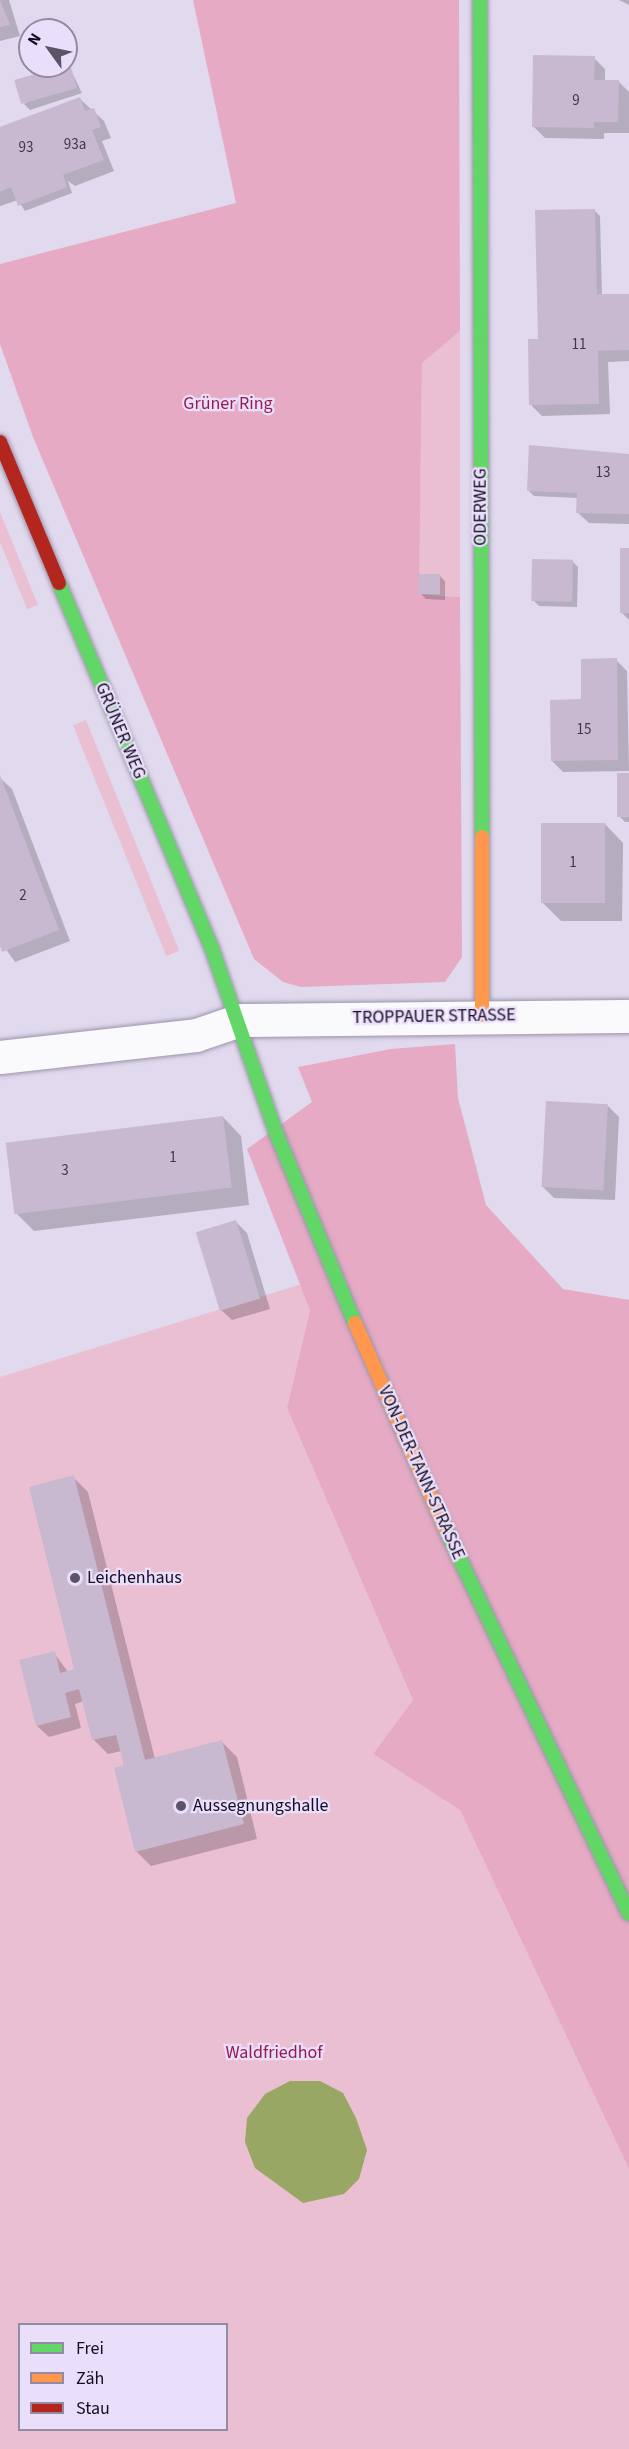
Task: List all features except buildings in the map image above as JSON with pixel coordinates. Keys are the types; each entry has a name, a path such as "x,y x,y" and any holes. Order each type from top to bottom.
{"street":[{"name":"ODERWEG","path":"480,0 482,1015"},
{"name":"GRÜNER WEG","path":"0,442 240,1020"},
{"name":"TROPPAUER STRASSE","path":"0,1057 196,1035 240,1020 482,1015 629,1016"},
{"name":"VON-DER-TANN-STRASSE","path":"240,1020 278,1135 408,1451 629,1913"}],"green space":[{"name":"Grüner Ring","path":"193,0 459,0 460,331 422,363 419,594 460,597 462,957 445,982 301,987 283,982 254,959 33,437 0,344 0,264 236,203"},
{"path":"460,331 460,597 440,595 440,574 419,574 422,362"},
{"path":"0,512 38,605 27,609 0,542"},
{"path":"86,720 179,951 166,956 73,725"},
{"path":"455,1044 458,1098 486,1205 563,1289 629,1300 629,2169 460,1810 373,1754 413,1700 287,1408 310,1310 247,1149 312,1102 298,1067 391,1049"},
{"name":"Waldfriedhof","path":"302,1284 310,1310 287,1408 413,1700 373,1754 460,1810 629,2169 629,2449 0,2449 0,1377"}],"shaded area":[{"path":"290,2081 320,2081 343,2093 356,2118 367,2150 359,2179 344,2194 303,2203 255,2168 245,2142 247,2118 265,2094"}],"traffic: fast":[{"path":"480,0 482,837"},
{"path":"59,583 211,946 277,1135 355,1323"},
{"path":"445,1528 629,1913"}],"traffic: slow":[{"path":"482,837 482,1015"},
{"path":"355,1323 445,1528"}],"traffic: jam":[{"path":"0,442 59,583"}],"place":[{"name":"Leichenhaus","path":"75,1578"},
{"name":"Aussegnungshalle","path":"181,1806"}]}
